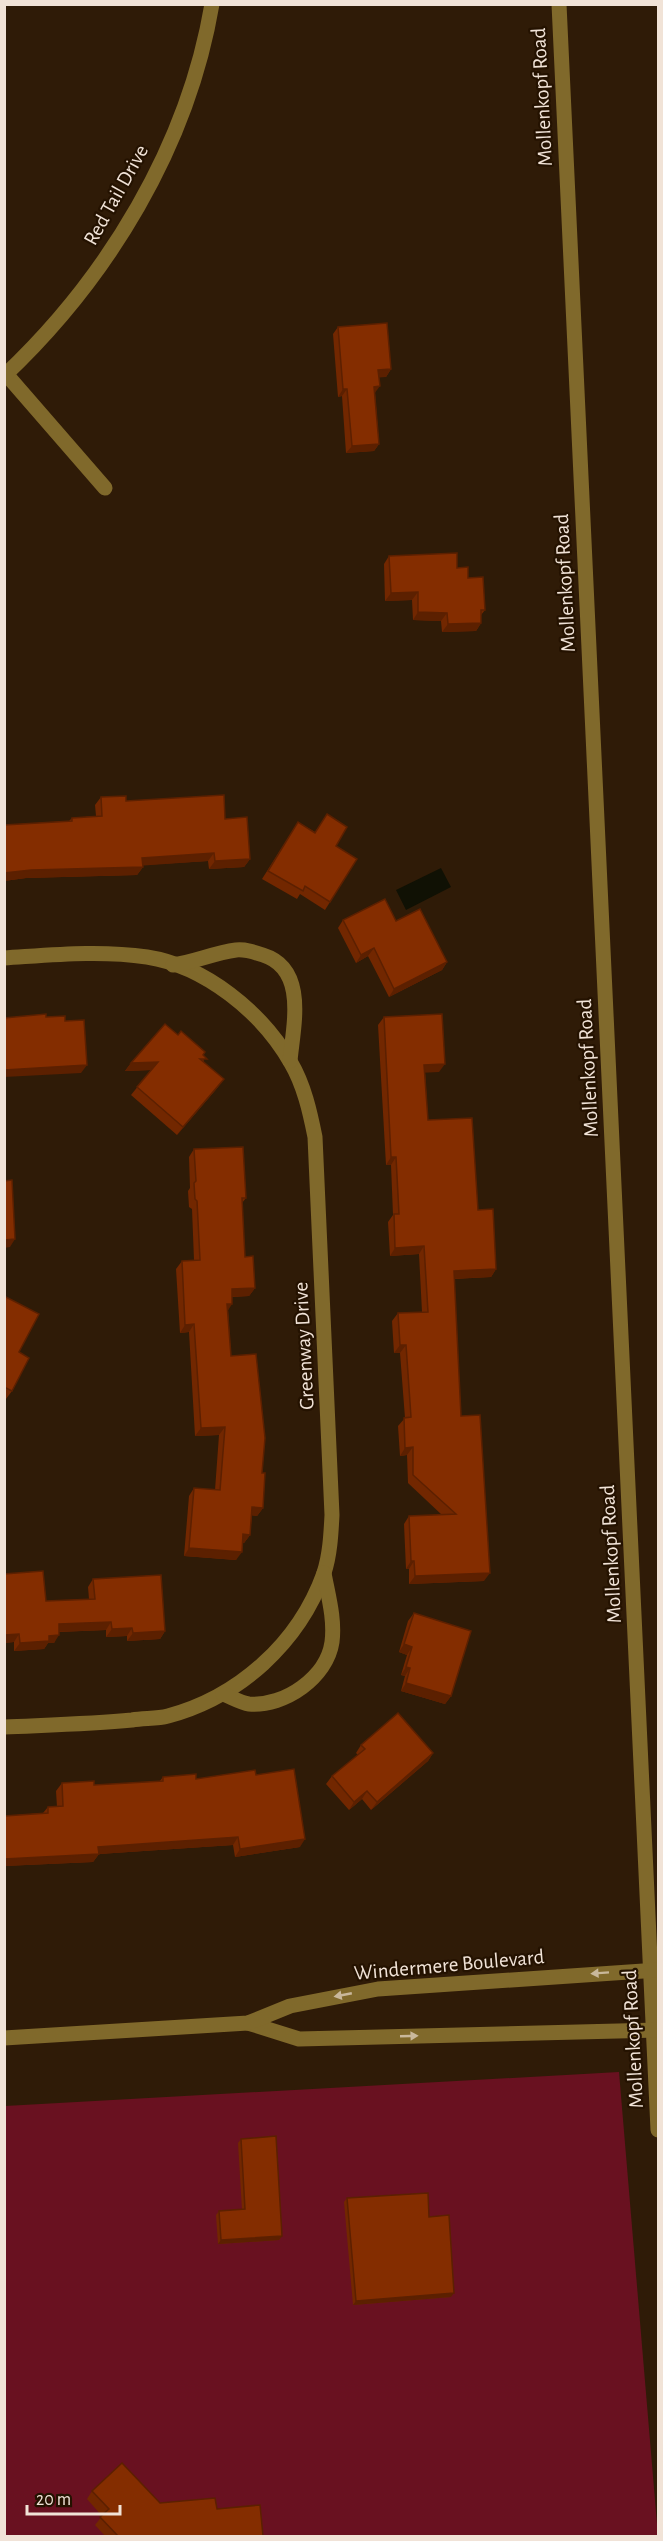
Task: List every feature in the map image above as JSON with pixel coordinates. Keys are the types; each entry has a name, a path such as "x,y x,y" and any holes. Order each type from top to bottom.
{"street":[{"name":"Red Tail Drive","path":"5,375 67,311 107,257 150,186 182,109 205,43 212,4"},
{"name":"Mollenkopf Road","path":"559,4 654,1970 658,2130"},
{"path":"5,375 105,488"},
{"path":"172,965 239,950 268,956 278,964 293,987 295,1000 290,1061"},
{"name":"Greenway Drive","path":"4,958 104,952 148,957 172,965 205,979 236,999 260,1022 290,1061 309,1109 315,1137 332,1515 331,1541 324,1573 307,1608 283,1643 255,1672 223,1694 195,1707 166,1716 113,1722 4,1727"},
{"path":"223,1694 249,1704 271,1702 298,1691 320,1672 332,1644 333,1621 324,1573"},
{"name":"Windermere Boulevard","path":"4,2038 248,2023 290,2006 378,1989 654,1970"},
{"name":"Windermere Boulevard","path":"248,2023 299,2039 656,2030"}],"shaded area":[{"path":"441,868 451,887 406,910 396,890"},
{"path":"619,2072 658,2536 5,2536 5,2106"}],"building":[{"path":"387,323 391,369 378,370 380,386 374,387 379,444 352,446 347,389 343,389 338,327"},
{"path":"457,553 457,568 468,567 468,578 483,577 485,610 481,610 481,623 448,624 447,613 418,612 418,592 391,593 389,556"},
{"path":"224,795 225,819 247,817 250,859 215,861 214,853 142,858 143,867 31,870 4,873 4,825 72,821 72,818 102,816 101,797 126,796 126,801"},
{"path":"327,814 347,827 336,846 357,859 330,902 305,886 303,891 268,871 298,822 315,833"},
{"path":"385,899 396,921 420,909 447,962 394,989 374,948 361,955 343,920"},
{"path":"46,1014 46,1017 65,1016 65,1021 84,1020 87,1065 4,1070 4,1018"},
{"path":"442,1014 445,1064 424,1065 428,1120 472,1118 478,1210 493,1209 496,1269 454,1271 461,1416 480,1415 490,1573 415,1576 414,1561 411,1561 409,1516 456,1514 413,1475 413,1447 405,1448 404,1418 411,1417 406,1345 400,1345 398,1313 428,1312 424,1246 395,1248 394,1214 399,1214 396,1157 391,1157 384,1017"},
{"path":"165,1024 178,1035 181,1031 205,1052 203,1055 207,1059 200,1059 224,1079 183,1127 137,1087 158,1062 131,1063"},
{"path":"243,1147 246,1198 242,1198 245,1257 253,1256 255,1288 232,1289 232,1304 227,1304 231,1356 256,1354 265,1438 262,1473 265,1473 263,1508 252,1507 250,1535 243,1534 242,1552 189,1548 194,1488 220,1490 225,1427 201,1428 194,1324 185,1325 182,1261 200,1260 194,1183 196,1181 194,1149"},
{"path":"12,1180 15,1239 4,1240 4,1181"},
{"path":"4,1296 39,1314 19,1352 29,1358 12,1391 4,1387"},
{"path":"43,1571 46,1601 95,1599 93,1579 161,1575 165,1631 133,1633 132,1628 112,1629 111,1622 59,1624 59,1635 49,1636 49,1641 20,1643 19,1634 4,1635 4,1574"},
{"path":"414,1613 471,1631 451,1696 406,1683 410,1668 406,1667 412,1647 404,1644"},
{"path":"398,1713 433,1753 377,1802 367,1791 354,1802 332,1776 365,1749 361,1745"},
{"path":"294,1769 305,1839 240,1849 238,1837 98,1847 99,1854 4,1859 4,1816 48,1813 48,1807 63,1806 62,1783 94,1781 94,1785 163,1781 163,1777 196,1774 196,1779 255,1770 256,1775"},
{"path":"276,2136 282,2236 221,2240 219,2211 245,2209 241,2139"},
{"path":"428,2193 429,2217 449,2215 454,2293 356,2301 347,2198"},
{"path":"122,2463 160,2503 215,2498 217,2509 260,2505 263,2536 118,2536 100,2517 109,2509 92,2491"}]}
